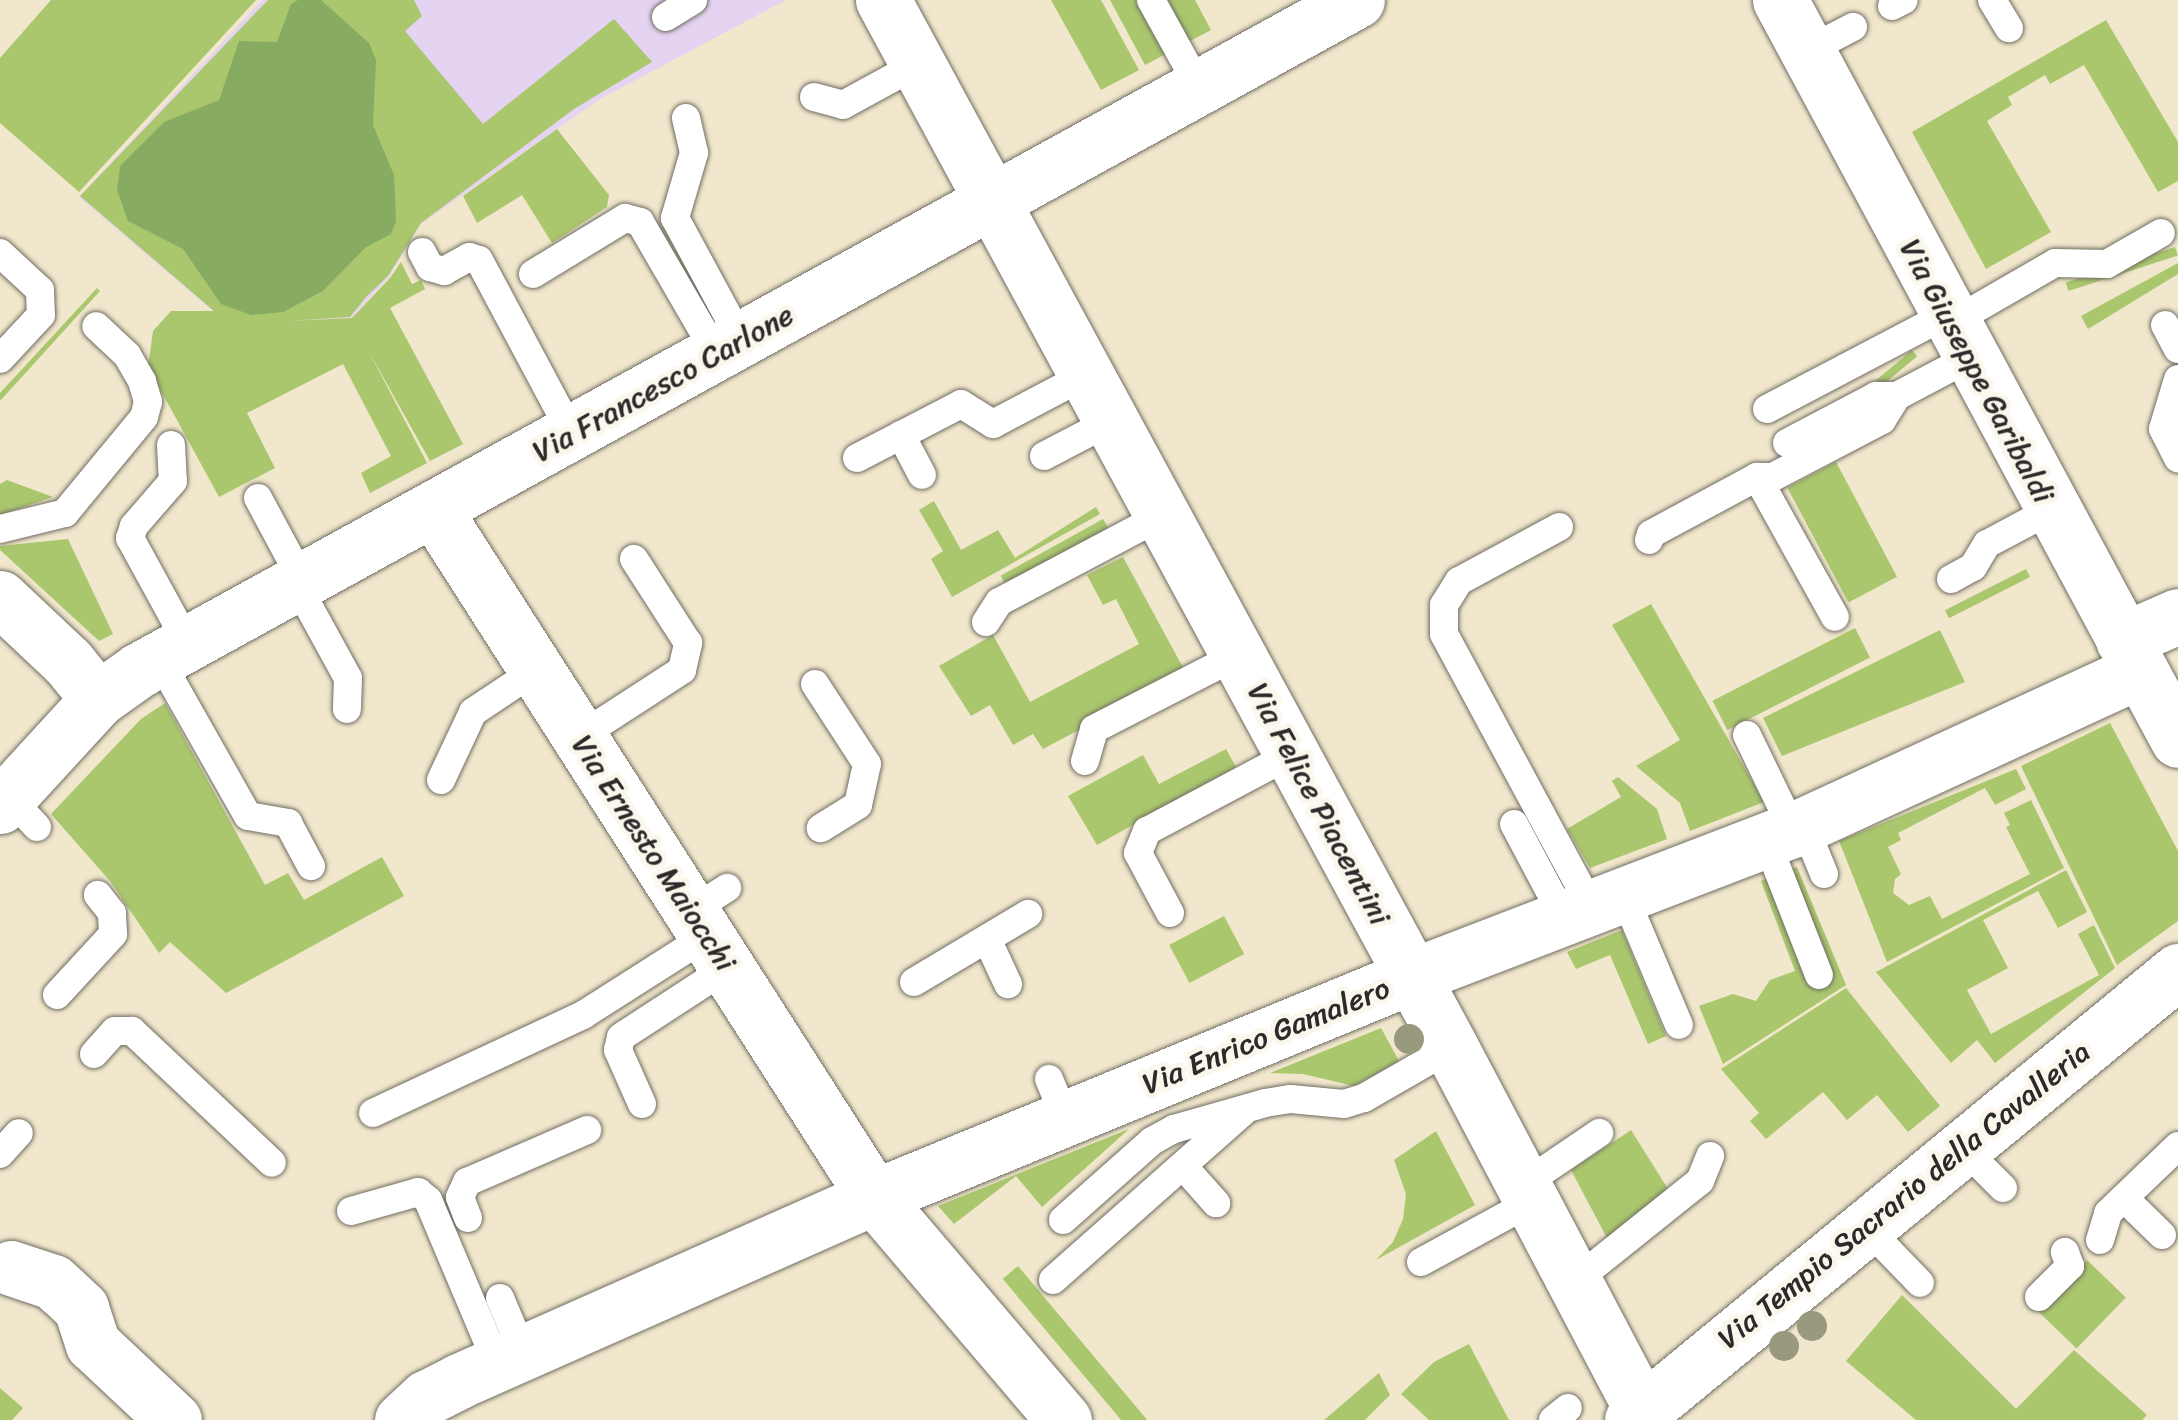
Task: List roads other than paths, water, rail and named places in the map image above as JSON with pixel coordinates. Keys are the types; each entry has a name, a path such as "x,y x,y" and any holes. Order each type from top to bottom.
{"street":[{"name":"Via Felice Piacentini","path":"883,0 1575,1280 1640,1417"},
{"name":"Via Francesco Carlone","path":"15,810 98,700 174,652 1357,0"},
{"name":"Via Giuseppe Garibaldi","path":"1780,0 1830,39 1956,332 2178,740"},
{"name":"Via Ernesto Maiocchi","path":"434,510 579,737 713,926 874,1197 1064,1420"},
{"path":"0,598 68,662 98,700"},
{"name":"Via Enrico Gamalero","path":"402,1420 426,1398 874,1197 1057,1099 1412,976 1593,906 1797,842 2131,656 2178,616"},
{"name":"Via Tempio Sacrario della Cavalleria","path":"1640,1417 1865,1226 2178,971"},
{"path":"6,1263 53,1282 63,1291 80,1308 93,1344 174,1420"}],"lane":[{"path":"666,17 693,0"},
{"path":"1151,0 1198,87"},
{"path":"1992,0 2009,28"},
{"path":"814,97 843,105 918,64"},
{"path":"686,118 694,152 674,218 728,346"},
{"path":"532,274 625,218 640,222 728,346"},
{"path":"1649,540 1651,534 1757,476 1773,477 1882,420 1897,396 1956,332 2054,264 2107,264 2161,232"},
{"path":"422,252 430,266 444,271 468,258 479,260 572,434"},
{"path":"0,253 40,290 41,314 0,359"},
{"path":"0,529 65,513 144,417 148,402 142,381 127,356 96,326"},
{"path":"1767,409 1956,332"},
{"path":"2178,379 2163,429 2178,458"},
{"path":"1787,442 1876,396 1897,396"},
{"path":"857,458 961,404 993,424 1100,397"},
{"path":"1044,456 1100,397"},
{"path":"901,435 922,475"},
{"path":"171,445 173,481 134,526 130,538 174,652 248,816 288,823 311,866"},
{"path":"1757,476 1835,618"},
{"path":"258,498 348,678 347,709"},
{"path":"1951,579 1973,567 1986,544 2051,510"},
{"path":"986,622 999,602 1163,515"},
{"path":"1560,528 1460,581 1444,605 1444,634 1593,906 1679,1025"},
{"path":"579,737 682,670 688,643 634,559"},
{"path":"1085,761 1094,730 1238,655"},
{"path":"442,780 473,712 536,670"},
{"path":"815,684 866,764 858,805 821,828"},
{"path":"1747,735 1797,842 1819,975"},
{"path":"1170,913 1138,853 1146,832 1292,754"},
{"path":"1514,824 1593,906"},
{"path":"57,995 113,934 112,913 98,895"},
{"path":"914,982 1028,914"},
{"path":"642,1104 618,1050 622,1037 713,926"},
{"path":"373,1113 538,1039 713,926"},
{"path":"987,938 1008,984"},
{"path":"94,1054 115,1031 132,1030 272,1163"},
{"path":"1063,1220 1152,1141 1174,1129 1292,1100 1344,1104 1364,1098 1451,1048"},
{"path":"1053,1280 1247,1109"},
{"path":"468,1218 460,1197 467,1182 587,1130"},
{"path":"1421,1262 1528,1193 1599,1132"},
{"path":"2100,1240 2108,1212 2178,1146"},
{"path":"1962,1147 2003,1188"},
{"path":"1575,1280 1700,1181 1710,1156"},
{"path":"1182,1166 1216,1203"},
{"path":"351,1210 418,1192 428,1200 511,1361"},
{"path":"2124,1198 2162,1235"},
{"path":"1865,1226 1920,1283"},
{"path":"2039,1297 2070,1266 2065,1252"},
{"path":"500,1298 511,1361"}]}
